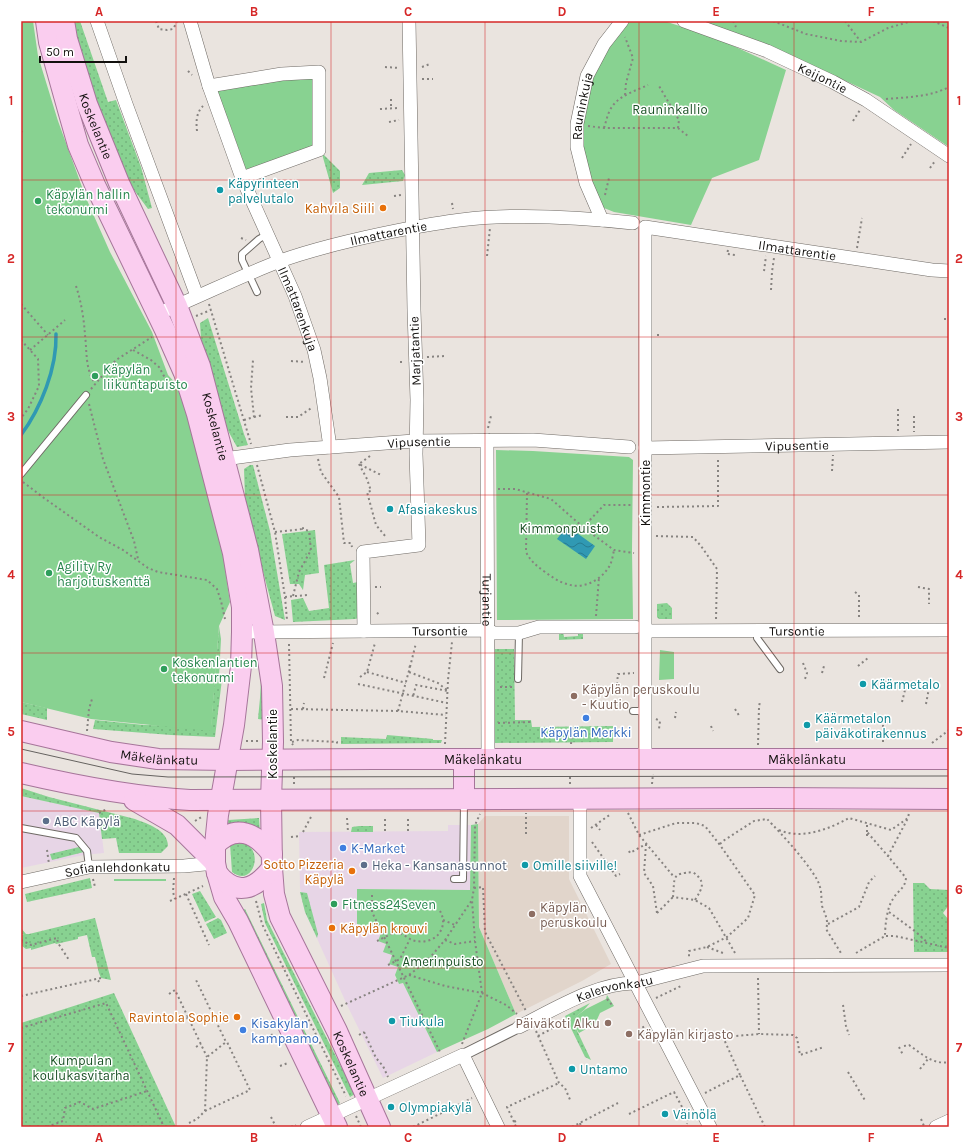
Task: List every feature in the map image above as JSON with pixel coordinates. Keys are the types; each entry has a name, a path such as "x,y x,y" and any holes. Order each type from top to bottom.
{"main road":[{"name":"Koskelantie","path":"46,21 53,57 78,145 95,185 184,374 197,414 217,460 248,550 264,633 271,681 285,750 271,800 274,894 280,917 337,1031 359,1103 380,1127"},
{"name":"Koskelantie","path":"64,21 67,39 90,112 120,184 178,306 200,366 217,460 242,607 242,632 241,666 232,740 221,800 213,867 224,897 240,926 334,1121"},
{"name":"Mäkelänkatu","path":"21,731 111,752 158,759 228,760 285,750 488,760 571,753 651,760 949,759"},
{"path":"464,759 464,799"},
{"path":"21,773 124,794 156,798 221,800 575,798 620,805 653,798 949,799"},
{"path":"124,794 177,825 224,882 231,886 246,888 256,885 272,861 263,842 249,834 239,833 225,835 213,867"}],"street":[{"path":"97,21 129,112 201,295"},
{"name":"Ilmattarenkuja","path":"190,21 211,92 242,178 299,306 314,350 325,405 330,447"},
{"name":"Marjatantie","path":"364,631 363,552 419,545 408,21"},
{"name":"Keijontie","path":"684,21 768,51 798,65 866,100 949,156"},
{"name":"Rauninkuja","path":"602,220 586,183 577,147 577,124 587,76 604,44 621,22"},
{"path":"211,92 282,74 319,72 319,150 242,178"},
{"name":"Ilmattarentie","path":"157,314 280,261 355,240 413,227 454,220 495,217 602,220 949,271"},
{"name":"Kimmontie","path":"639,225 645,448 645,554 640,629 645,713 651,760"},
{"name":"Vipusentie","path":"217,460 290,450 417,441 487,434 533,440 629,447"},
{"name":"Turjantie","path":"487,434 488,760"},
{"name":"Vipusentie","path":"645,448 949,442"},
{"name":"Tursontie","path":"242,632 264,633 288,628 364,631 488,630 494,633 519,633 539,627 716,631 949,630"},
{"path":"575,798 580,876 710,1127"},
{"name":"Sofianlehdonkatu","path":"21,882 90,871 184,866 213,867"},
{"name":"Kalervonkatu","path":"307,1127 334,1121 359,1103 463,1055 594,990 625,982 636,983 703,966 845,962 949,965"},
{"path":"463,1055 498,1127"},
{"path":"930,1126 949,1121"}],"lane":[{"path":"257,292 242,260 242,254 259,239 268,234"},
{"path":"21,474 86,395"},
{"path":"756,631 757,638 780,670"},
{"path":"518,679 519,633"},
{"path":"454,879 463,879 464,799"},
{"path":"21,828 76,838 87,851 90,871"}],"path":[{"path":"156,21 159,29 168,30 173,29 178,21"},
{"path":"773,21 806,34 841,41 861,42 888,28 912,21"},
{"path":"845,21 861,42"},
{"path":"933,21 949,28"},
{"path":"621,22 633,58 626,83 625,95"},
{"path":"426,66 430,64"},
{"path":"604,128 610,109 618,100 625,95 648,85"},
{"path":"659,86 679,120 678,128"},
{"path":"866,100 914,97 940,92 949,87"},
{"path":"197,131 196,119 199,109 211,92"},
{"path":"391,99 391,108"},
{"path":"380,109 402,108"},
{"path":"389,122 403,120"},
{"path":"577,124 604,128 678,128 689,137"},
{"path":"902,158 917,135"},
{"path":"452,203 453,212"},
{"path":"856,258 862,218"},
{"path":"487,256 490,226"},
{"path":"771,290 776,246"},
{"path":"76,286 86,335 87,358 95,383 116,360 155,335"},
{"path":"201,295 244,420 275,532 285,596 288,628 291,709 285,750 294,800"},
{"path":"21,304 48,335"},
{"path":"944,319 949,319"},
{"path":"30,350 65,320"},
{"path":"21,340 38,359 39,386 28,409 21,418"},
{"path":"133,350 151,360 159,367 170,387"},
{"path":"416,358 445,356"},
{"path":"253,360 251,388 254,417"},
{"path":"291,361 304,362"},
{"path":"86,395 103,459 134,541 139,561"},
{"path":"286,418 298,417 312,407 325,405"},
{"path":"898,408 898,443"},
{"path":"244,420 263,415"},
{"path":"487,434 491,416"},
{"path":"584,528 604,505 718,506 718,446"},
{"path":"359,464 374,454"},
{"path":"318,456 321,472 339,496 344,543 351,543 352,548"},
{"path":"359,464 380,475"},
{"path":"359,464 367,479 371,491 367,492 376,525 386,537 391,536"},
{"path":"21,480 99,537 123,550 148,568 158,572 207,580 217,590 225,614 225,621"},
{"path":"496,489 515,489 551,499 584,528 614,550 645,554"},
{"path":"527,493 526,552 530,560 557,580 569,585 579,586 592,582 610,565 614,550"},
{"path":"275,532 303,529 309,530 311,550 299,572 294,596"},
{"path":"655,536 693,537 717,570 716,631"},
{"path":"596,616 599,577"},
{"path":"918,587 928,589 929,604"},
{"path":"856,592 859,595 859,630"},
{"path":"285,596 307,595"},
{"path":"445,747 452,639"},
{"path":"324,678 333,642"},
{"path":"360,677 367,672 375,642"},
{"path":"398,711 416,643"},
{"path":"858,666 868,658"},
{"path":"803,663 807,673 805,679"},
{"path":"822,673 824,666"},
{"path":"367,672 406,682"},
{"path":"409,672 438,684 448,691"},
{"path":"617,684 618,674 636,673"},
{"path":"879,689 886,681"},
{"path":"358,684 413,697 447,703"},
{"path":"413,697 416,685 448,691"},
{"path":"500,688 514,688"},
{"path":"926,704 929,688"},
{"path":"902,702 905,690"},
{"path":"87,732 89,709 92,699"},
{"path":"757,742 760,702"},
{"path":"303,709 304,703"},
{"path":"291,709 398,711 446,715"},
{"path":"735,709 740,717"},
{"path":"675,718 676,712"},
{"path":"645,713 660,721 659,733"},
{"path":"493,723 531,722"},
{"path":"883,725 883,742"},
{"path":"711,726 713,731"},
{"path":"572,727 571,753 575,798"},
{"path":"934,741 949,730"},
{"path":"232,740 285,750 298,740 337,742"},
{"path":"651,760 653,798"},
{"path":"887,858 908,818 910,798"},
{"path":"589,830 620,805 627,811 639,835 675,877"},
{"path":"99,813 107,809"},
{"path":"465,1037 482,993 475,941 472,900 474,888 475,825 480,812"},
{"path":"526,812 526,834"},
{"path":"303,832 312,815"},
{"path":"720,845 723,841 754,821 767,817 806,864 818,881 828,924 826,930 845,962 854,954 885,936 895,936 949,948"},
{"path":"347,818 348,832"},
{"path":"385,818 385,832"},
{"path":"778,830 788,834 819,832 834,827 850,818 891,830 908,818"},
{"path":"408,819 408,831"},
{"path":"639,835 676,823 696,823 704,826 720,845 755,895 748,918 727,937 707,948 689,951 689,956"},
{"path":"867,823 867,836"},
{"path":"596,825 600,830"},
{"path":"867,832 887,858 906,878 905,884 892,900 885,926 885,936"},
{"path":"291,837 300,836"},
{"path":"589,838 616,876 620,874"},
{"path":"629,851 630,853 646,844"},
{"path":"646,844 644,873 653,886 656,913 673,897 675,877 679,873 693,872 700,877 702,882 701,889 695,900"},
{"path":"47,850 49,865"},
{"path":"170,901 186,894 213,867"},
{"path":"90,871 95,887"},
{"path":"828,924 859,906 869,882 875,876"},
{"path":"174,877 173,892 175,899"},
{"path":"474,888 483,887 485,932 525,1024 538,1036 559,1082 565,1088 571,1102"},
{"path":"186,894 208,945"},
{"path":"372,895 372,912 441,1053"},
{"path":"673,897 695,900 709,908 738,958"},
{"path":"255,898 262,924 359,1103"},
{"path":"341,1006 404,978 427,961 444,940 472,900"},
{"path":"377,941 396,933 403,934 410,939 425,942 434,938 441,931 443,925 443,919 440,911"},
{"path":"888,912 916,932 929,944"},
{"path":"443,919 455,925"},
{"path":"21,940 31,945 57,938 58,943 69,960"},
{"path":"388,965 400,959 410,939"},
{"path":"444,940 455,944 475,941"},
{"path":"758,973 759,1034"},
{"path":"409,975 445,986 482,993 506,1005"},
{"path":"21,996 101,978 98,982"},
{"path":"189,1124 205,1111 250,1090 196,980"},
{"path":"654,999 687,982"},
{"path":"169,994 175,990 207,1057 205,1111"},
{"path":"21,1028 106,1002 164,1127"},
{"path":"843,1005 849,1035"},
{"path":"182,1021 188,1018"},
{"path":"538,1036 564,1022"},
{"path":"638,1030 647,1026"},
{"path":"266,1037 280,1031"},
{"path":"359,1035 364,1032 376,1058 383,1066 388,1078"},
{"path":"765,1127 723,1038 759,1034 793,1035 797,1038 800,1055 824,1048"},
{"path":"207,1057 226,1042"},
{"path":"196,1047 201,1044"},
{"path":"904,1046 909,1045 928,1059 940,1064 949,1062"},
{"path":"899,1047 903,1055"},
{"path":"920,1069 928,1059"},
{"path":"280,1066 294,1060"},
{"path":"848,1072 866,1102"},
{"path":"705,1093 740,1075"},
{"path":"516,1127 515,1121 507,1107 559,1082"},
{"path":"47,1127 63,1121 65,1108 80,1102 93,1109 147,1091"},
{"path":"629,1114 674,1092 688,1118 686,1124"},
{"path":"413,1127 481,1093"},
{"path":"462,1103 468,1114"},
{"path":"572,1127 618,1103"},
{"path":"271,1116 276,1127"},
{"path":"920,1119 930,1126"},
{"path":"580,1123 581,1127"}],"shaded area":[{"path":"21,796 99,813 104,853 84,855 21,868"},
{"name":"Käpylän peruskoulu","path":"485,816 569,816 569,879 611,964 582,981 516,1014 479,927 478,824"},
{"path":"448,825 471,825 470,890 364,889 381,933 398,967 395,977 399,984 403,983 437,1052 383,1078 348,1007 305,912 300,888 299,832 448,831"}],"green space":[{"name":"Käpylän liikuntapuisto","path":"21,21 33,21 38,56 58,121 86,198 110,252 152,332 168,375 178,386 187,415 222,548 230,602 219,626 211,731 91,719 21,702"},
{"path":"73,21 80,21 108,102 116,100 141,167 152,208 148,209 131,186 113,145 84,67"},
{"name":"Rauninkallio","path":"628,21 664,21 714,37 786,70 759,160 712,178 691,225 614,212 604,208 598,202 582,148 582,120 596,68 610,43"},
{"path":"701,21 949,21 949,147 894,110 880,97 771,46"},
{"path":"316,74 317,147 247,173 228,119 214,88"},
{"path":"322,154 340,171 340,188 333,193"},
{"path":"402,170 405,175 403,181 362,185 369,173"},
{"path":"208,318 248,445 237,447 226,427 201,339 200,323"},
{"name":"Kimmonpuisto","path":"496,450 629,457 633,460 633,619 497,620"},
{"path":"250,465 253,465 270,531 285,620 275,616 245,498 244,469"},
{"path":"315,530 319,573 305,575 303,590 299,584 290,584 282,534"},
{"path":"355,560 350,564 353,583 358,582 359,618 293,622 291,600 303,598 309,611 329,608 324,565"},
{"path":"667,603 672,608 672,619 659,619 657,617 657,604"},
{"path":"219,626 221,639 219,677 222,679 215,737 93,729 95,720 144,725 211,726"},
{"path":"578,630 583,630 583,639 559,640 559,631 563,631 564,637 578,636"},
{"path":"495,649 514,649 515,720 531,720 532,727 613,726 613,742 495,743"},
{"path":"660,650 674,652 674,679 659,680"},
{"path":"261,679 264,680 265,720 258,719"},
{"path":"21,702 47,708 47,720 21,714"},
{"path":"387,735 442,740 441,743 341,744 341,737 386,739"},
{"path":"21,788 146,823 156,828 165,836 168,846 161,853 119,853 116,838 102,839 99,813 21,796"},
{"path":"259,818 260,833 228,825 228,820"},
{"name":"Amerinpuisto","path":"478,824 479,927 516,1014 488,1029 437,1052 403,983 399,984 395,975 398,967 389,964 392,955 383,952 386,944 378,941 381,933 357,924 357,889 470,890 471,825"},
{"path":"373,826 373,832 351,832 352,827"},
{"path":"235,841 248,845 254,856 255,862 253,868 245,876 239,876 232,872 230,844"},
{"path":"79,847 82,848 84,852 52,860 50,854"},
{"path":"90,878 92,888 27,902 25,894"},
{"path":"114,879 166,879 166,881 114,881"},
{"path":"913,883 924,883 930,889 949,890 949,905 943,913 949,920 949,952 914,952"},
{"path":"200,891 216,917 205,922 192,894"},
{"path":"300,892 307,893 318,934 317,938 305,912"},
{"path":"264,903 267,920 355,1094 350,1097 265,923 261,904"},
{"path":"245,909 340,1103 337,1106 241,911"},
{"path":"95,918 111,980 101,978 95,957 92,957 87,935 78,937 78,939 55,943 31,950 31,948 26,949 22,946 21,947 21,935 24,934 21,934 21,928 26,934 29,934"},
{"path":"218,918 221,920 227,933 214,939 206,924"},
{"name":"Kumpulan koulukasvitarha","path":"114,993 176,1127 21,1127 21,1023"},
{"path":"607,995 614,1006 600,1013 595,1024 579,1033 571,1020 586,1009 606,999"},
{"path":"590,1003 572,1020 591,1060 585,1057 565,1016"}],"water":[{"path":"567,526 595,546 586,559 557,539"}],"waterway":[{"path":"21,435 35,413 51,374 56,347 56,334"}],"tram line":[{"path":"21,749 132,774 168,777 949,776"}],"place":[{"name":"Käpyrinteen palvelutalo","path":"220,190"},
{"name":"Käpylän hallin tekonurmi","path":"38,201"},
{"name":"Kahvila Siili","path":"383,208"},
{"name":"Käpylän liikuntapuisto","path":"95,376"},
{"name":"Afasiakeskus","path":"390,509"},
{"name":"Agility Ry harjoituskenttä","path":"49,573"},
{"name":"Koskenlantien tekonurmi","path":"164,669"},
{"name":"Käärmetalo","path":"863,684"},
{"name":"Käpylän peruskoulu - Kuutio","path":"574,696"},
{"name":"Käpylän Merkki","path":"586,718"},
{"name":"Käärmetalon päiväkotirakennus","path":"807,725"},
{"name":"ABC Käpylä","path":"46,821"},
{"name":"K-Market","path":"343,848"},
{"name":"Heka - Kansanasunnot","path":"364,865"},
{"name":"Omille siiville!","path":"525,865"},
{"name":"Sotto Pizzeria Käpylä","path":"352,871"},
{"name":"Fitness24Seven","path":"334,904"},
{"name":"Käpylän peruskoulu","path":"532,914"},
{"name":"Käpylän krouvi","path":"332,928"},
{"name":"Ravintola Sophie","path":"237,1017"},
{"name":"Tiukula","path":"392,1021"},
{"name":"Päiväkoti Alku","path":"608,1023"},
{"name":"Kisakylän kampaamo","path":"243,1030"},
{"name":"Käpylän kirjasto","path":"629,1034"},
{"name":"Untamo","path":"572,1069"},
{"name":"Olympiakylä","path":"391,1107"},
{"name":"Väinölä","path":"665,1114"}]}
